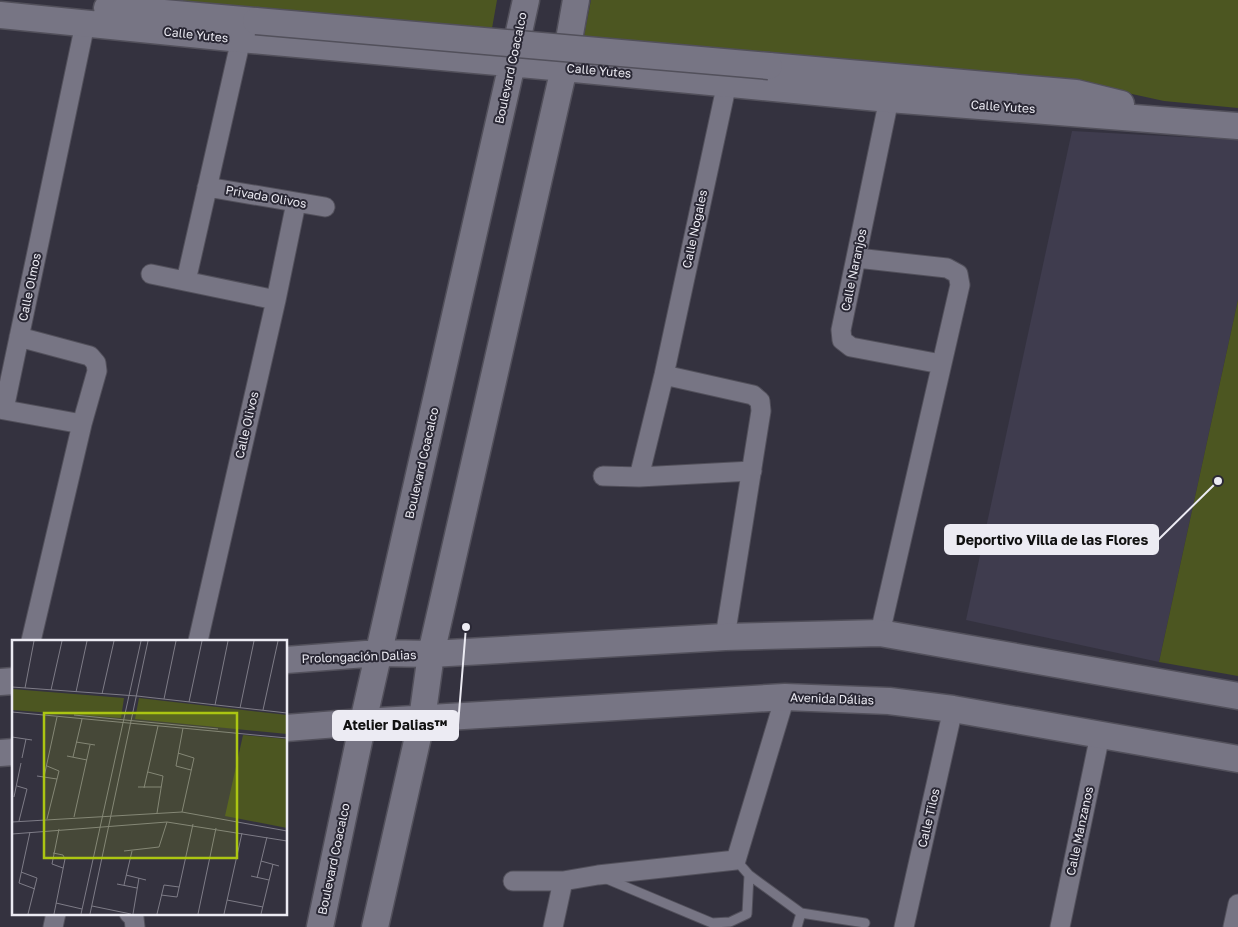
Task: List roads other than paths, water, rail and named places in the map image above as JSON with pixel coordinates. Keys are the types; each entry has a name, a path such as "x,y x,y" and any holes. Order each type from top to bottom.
{"main road":[{"name":"Calle Yutes","path":"17,0 512,64 889,99 1238,126"},
{"name":"Boulevard Coacalco","path":"320,927 378,653 526,0"},
{"path":"375,927 422,719 431,654 564,68 576,0"},
{"name":"Calle Yutes","path":"0,15 85,24 248,30 769,66 1076,93 1199,122"},
{"path":"431,654 725,637 880,632 1238,696"},
{"name":"Prolongación Dalias","path":"288,660 378,653 431,654"},
{"name":"Avenida Dálias","path":"422,719 785,697 889,701 953,709 1238,759"},
{"path":"288,728 422,719"}],"street":[{"name":"Calle Olmos","path":"31,640 82,424 97,371 96,364 90,356 19,337 85,24"},
{"path":"186,280 207,187 248,30"},
{"name":"Calle Nogales","path":"639,477 664,375 727,83"},
{"name":"Calle Naranjos","path":"889,99 841,330 842,340 851,348 941,364"},
{"name":"Privada Olivos","path":"207,187 325,207"},
{"name":"Calle Olivos","path":"198,640 276,300 296,203"},
{"path":"857,258 947,268 958,274 960,285 880,632"},
{"path":"150,274 276,300"},
{"path":"19,337 2,409 82,424"},
{"path":"664,375 753,395 760,401 762,411 725,637"},
{"path":"603,476 639,477 752,470"},
{"path":"513,880 563,880 736,860 785,697"},
{"name":"Calle Tilos","path":"904,927 953,709"},
{"name":"Calle Manzanos","path":"1060,927 1100,734"},
{"path":"553,927 563,880"},
{"path":"1233,927 1238,904"},
{"path":"53,927 56,914"}],"lane":[{"path":"736,860 748,875 800,913 865,923"},
{"path":"598,875 712,923 730,922 747,914 748,875"},
{"path":"797,927 800,913"}],"place":[{"name":"Deportivo Villa de las Flores","path":"1218,481"},
{"name":"Atelier Dalias™","path":"466,627"}]}
